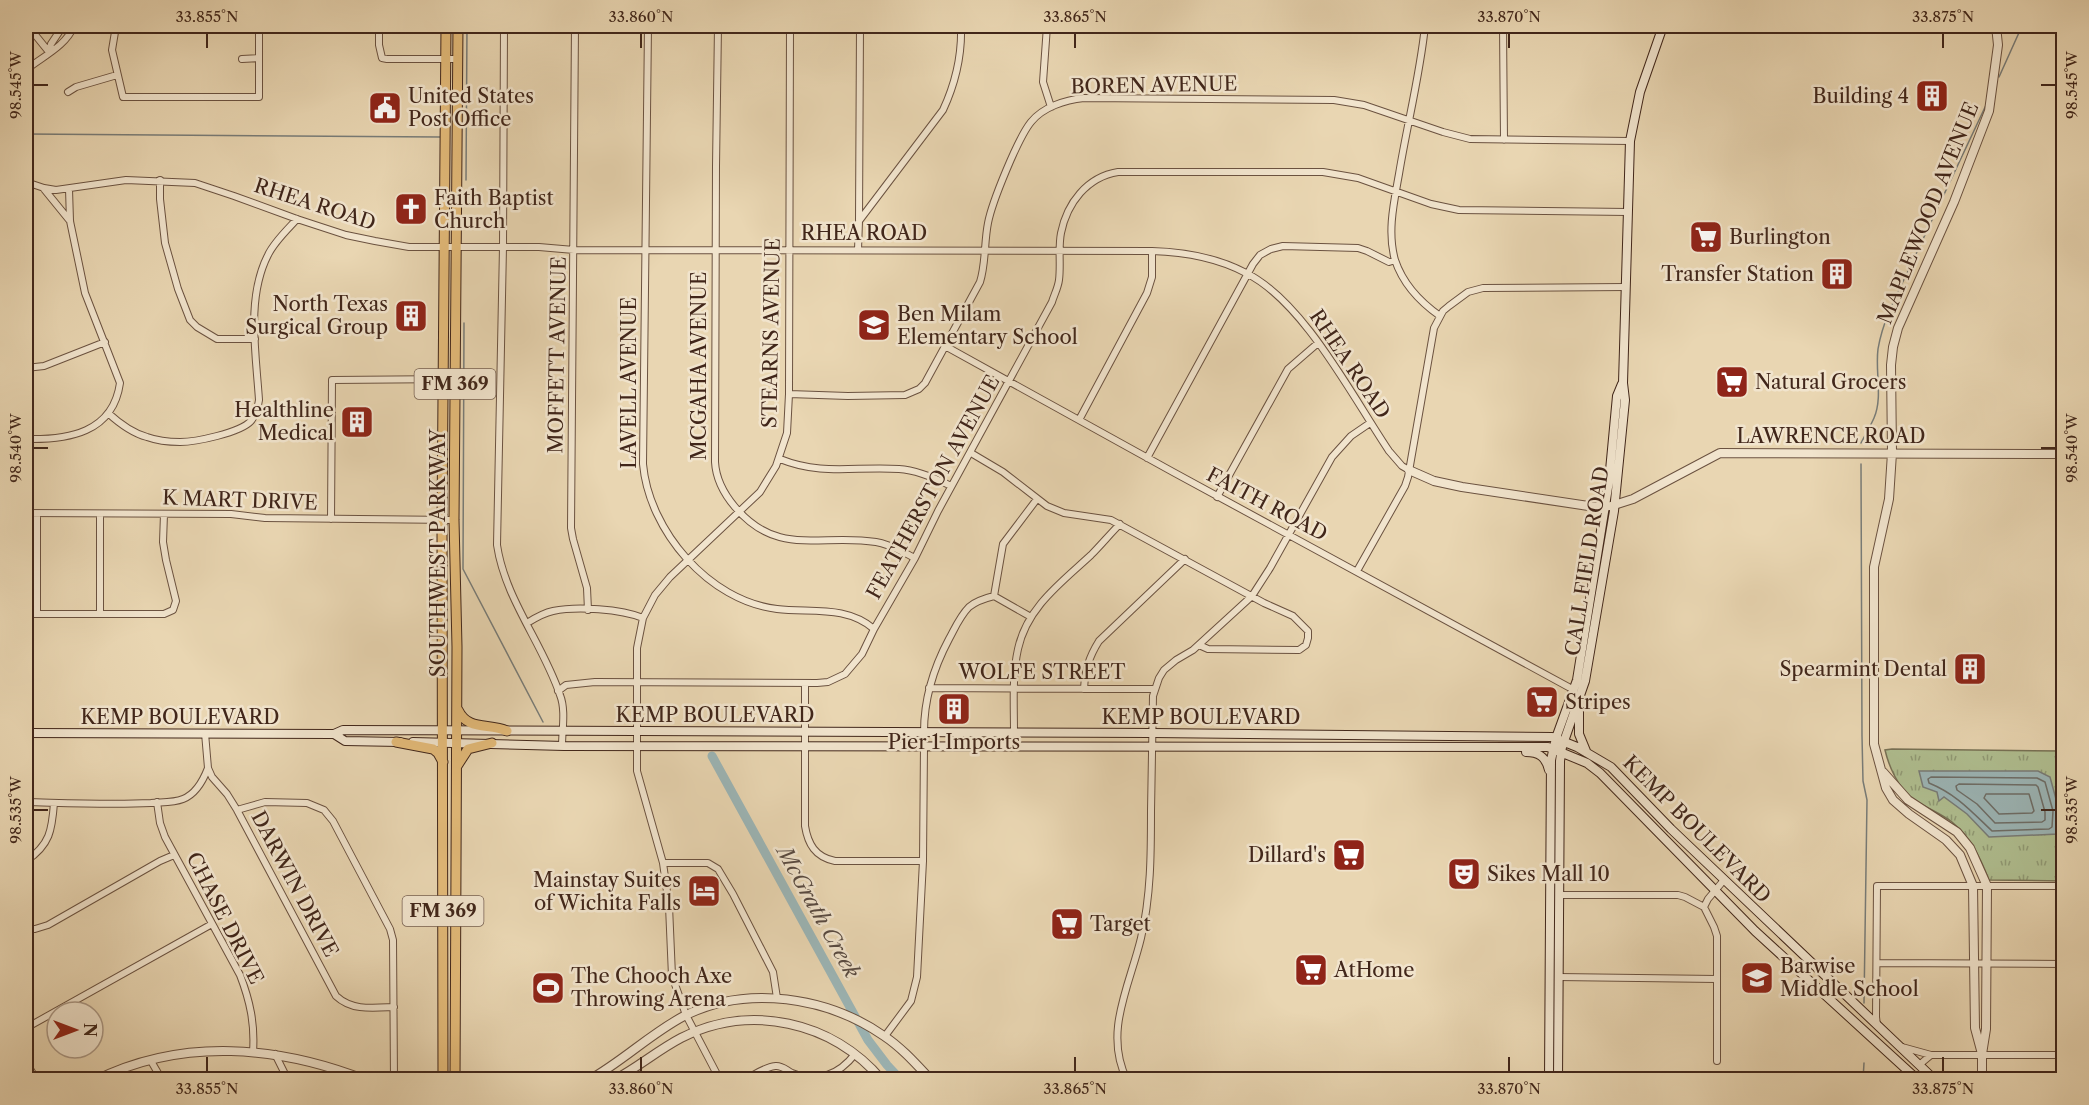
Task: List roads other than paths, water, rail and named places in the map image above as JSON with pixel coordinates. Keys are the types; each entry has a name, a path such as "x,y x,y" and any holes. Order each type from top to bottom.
{"main road":[{"name":"SOUTHWEST PARKWAY","path":"443,1080 442,520 446,26"},
{"name":"SOUTHWEST PARKWAY","path":"455,1080 457,701 454,520 458,26"},
{"name":"CALL FIELD ROAD","path":"1560,740 1580,700 1585,681 1591,619 1625,400 1623,383 1630,141 1640,92 1663,26"},
{"path":"443,615 456,615"},
{"name":"CALL FIELD ROAD","path":"1560,740 1591,619"},
{"path":"1580,700 1579,734 1586,752"},
{"path":"457,701 458,709 466,722 474,726 496,726 507,731"},
{"name":"KEMP BOULEVARD","path":"26,733 334,734 343,730 1538,735 1560,740 1611,767 1671,829 1935,1080"},
{"path":"924,732 924,746"},
{"path":"1014,733 1015,746"},
{"name":"KEMP BOULEVARD","path":"334,734 345,741 562,746 1548,747 1587,763 1600,773 1781,955 1915,1077"},
{"path":"1550,783 1560,740"},
{"path":"396,742 433,749 442,758 443,764"},
{"path":"456,768 468,749 492,743"},
{"path":"1506,747 1516,751 1539,754 1547,762 1550,783 1554,1020 1558,1080"},
{"path":"1554,977 1559,895 1557,750"},
{"path":"443,931 455,933"},
{"path":"1781,955 1791,944"},
{"path":"1549,1080 1554,1020"},
{"path":"1915,1077 1919,1065"}],"street":[{"path":"28,26 49,52"},
{"path":"49,52 51,44 63,26"},
{"path":"26,70 62,45 74,26"},
{"path":"116,26 112,50 123,96 259,97 260,26"},
{"path":"379,26 382,58 457,59"},
{"path":"504,26 503,247 497,545 508,587 560,693 562,746"},
{"name":"MOFFETT AVENUE","path":"575,26 571,528 587,588 588,610"},
{"name":"LAVELL AVENUE","path":"648,26 644,477 651,502 667,535 688,559 720,587 743,599 777,609 838,612 868,624 874,629"},
{"name":"MCGAHA AVENUE","path":"718,26 715,468 722,489 757,529 776,537 876,542 915,558"},
{"name":"STEARNS AVENUE","path":"720,1080 686,1015 672,976 669,906 663,863 638,780 637,648 643,618 655,595 688,559 766,484 780,459 787,433 790,26"},
{"path":"858,250 860,26"},
{"path":"859,220 943,110 957,74 961,26"},
{"path":"1051,107 1043,81 1047,26 1425,27 1391,223 1395,261 1407,285 1440,316"},
{"path":"1503,26 1504,140"},
{"name":"MAPLEWOOD AVENUE","path":"1982,1054 1976,1028 1973,886 1960,855 1946,840 1893,800 1886,788 1874,744 1874,567 1889,499 1893,347 1898,328 1954,202 1989,111 1998,45 1996,26"},
{"path":"242,59 259,58"},
{"path":"68,92 76,87 117,75"},
{"name":"BOREN AVENUE","path":"789,394 848,396 909,394 920,389 981,282 988,221 1019,141 1031,122 1051,107 1065,101 1084,98 1334,100 1364,105 1455,136 1480,140 1630,141"},
{"name":"FEATHERSTON AVENUE","path":"558,691 566,685 578,683 636,681 805,684 828,682 845,674 862,654 1052,303 1059,279 1061,232 1065,220 1078,194 1093,182 1118,172 1323,172 1352,176 1431,204 1459,210 1628,212"},
{"name":"RHEA ROAD","path":"26,182 44,188 69,189 126,180 195,183 346,235 410,247 574,250 1152,250 1200,255 1248,273 1288,304 1318,343 1389,451 1402,466 1434,481 1462,487 1577,506 1610,506"},
{"path":"160,180 160,209 165,243 178,289 190,320 196,327 217,339 255,339"},
{"path":"44,188 70,221"},
{"path":"26,439 67,437 84,431 99,422 118,398 120,383 85,293 70,221 69,189"},
{"path":"108,413 133,432 167,441 183,442 240,429 251,421 258,407 255,290 269,252 297,219"},
{"path":"1147,458 1260,255 1283,246 1348,247 1367,251 1389,262 1395,261"},
{"path":"1079,420 1147,292 1152,277 1152,250"},
{"path":"1357,571 1405,486 1431,337 1440,316 1449,306 1462,295 1483,288 1626,287"},
{"path":"26,368 44,366 105,342"},
{"path":"1217,496 1288,369 1318,343"},
{"name":"FAITH ROAD","path":"945,346 1574,690"},
{"path":"331,519 332,380 455,379"},
{"path":"1127,1080 1118,1049 1117,1031 1141,939 1148,899 1155,689 1164,670 1199,645 1252,596 1332,457 1351,436 1370,423"},
{"path":"970,453 1003,472 1037,499 1064,513 1102,517 1120,524 1293,616 1308,631 1306,645 1295,650 1208,649 1199,645"},
{"name":"LAWRENCE ROAD","path":"1610,506 1647,492 1720,453 2064,454"},
{"path":"780,459 799,467 815,469 900,469 923,474 951,486"},
{"path":"994,596 1003,544 1037,499"},
{"name":"K MART DRIVE","path":"26,513 231,514 265,518 454,520"},
{"path":"37,514 37,614"},
{"path":"26,614 165,614 174,610 176,601 163,542 164,514"},
{"path":"100,515 100,614"},
{"path":"1014,733 1014,688 1018,647 1031,617 1052,590 1092,554 1120,524"},
{"path":"1084,689 1086,668 1091,653 1099,642 1185,560"},
{"path":"994,596 1031,617"},
{"path":"924,732 929,688 938,661 959,618 973,604 994,596"},
{"path":"527,623 541,614 553,611 627,612 643,618"},
{"path":"805,684 805,826 807,840 811,847 822,856 835,861 923,861"},
{"name":"WOLFE STREET","path":"929,688 1155,689"},
{"path":"26,802 173,802 186,798 203,781 208,768 205,733"},
{"path":"885,1036 911,1001 916,984 923,861 924,746"},
{"name":"DARWIN DRIVE","path":"208,768 212,777 237,810 336,996 345,1003 357,1007 394,1007"},
{"name":"MAPLEWOOD AVENUE","path":"1881,770 1908,800 1957,832 1970,848 1987,886 1986,1029 1982,1054 1982,1080"},
{"path":"26,861 38,853 50,833 54,802"},
{"name":"CHASE DRIVE","path":"157,802 160,823 174,855 246,991 254,1032 253,1052"},
{"path":"237,810 257,803 307,803 324,810 333,821 390,929 393,949 394,1080"},
{"path":"26,928 35,929 48,925 174,855"},
{"path":"663,863 708,863 718,869 773,972 777,999"},
{"path":"1704,907 1724,880"},
{"path":"1877,1026 1877,886 2064,886"},
{"path":"1559,895 1678,895 1691,899 1704,907 1717,936 1717,1061"},
{"path":"26,1028 212,924"},
{"path":"1877,963 2064,964"},
{"path":"1554,977 1718,979"},
{"path":"589,1080 686,1015 710,1006 735,1001 777,999 820,1005 848,1015 898,1046 931,1080"},
{"path":"614,1080 695,1032 727,1022 767,1020 791,1023 824,1035 855,1054 882,1080"},
{"path":"1898,1045 1930,1054 2064,1055"},
{"path":"96,1080 134,1065 181,1054 210,1051 275,1054 315,1062 366,1080"},
{"path":"275,1054 288,1080"},
{"path":"744,1080 772,1066 778,1066 808,1078 823,1077 838,1071 855,1054"},
{"path":"1919,1065 1930,1054"},
{"path":"151,1061 162,1080"},
{"path":"26,1063 37,1080"}],"water":[{"path":"1919,771 2038,771 2050,777 2059,810 2058,834 1989,837 1967,814 1944,797 1939,801 1937,792 1923,787"}],"waterway":[{"path":"466,180 467,26"},
{"path":"1999,77 2022,26"},
{"path":"1916,254 1987,103"},
{"path":"26,134 440,137"},
{"path":"1861,443 1877,410 1877,358 1880,338 1892,305 1912,263"},
{"path":"464,323 463,569 543,722"},
{"path":"1861,464 1862,736 1863,781 1867,800 1864,1003"},
{"name":"McGrath Creek","path":"712,756 868,1040 901,1080"},
{"path":"1863,1080 1864,1063"}],"place":[{"name":"Building 4","path":"1932,96"},
{"name":"United States Post Office","path":"385,108"},
{"name":"Faith Baptist Church","path":"411,209"},
{"name":"Burlington","path":"1706,237"},
{"name":"Transfer Station","path":"1837,274"},
{"name":"North Texas Surgical Group","path":"411,316"},
{"name":"Ben Milam Elementary School","path":"874,325"},
{"name":"Natural Grocers","path":"1732,382"},
{"name":"Healthline Medical","path":"357,422"},
{"name":"Spearmint Dental","path":"1970,669"},
{"name":"Stripes","path":"1542,702"},
{"name":"Pier 1 Imports","path":"954,709"},
{"name":"Dillard's","path":"1349,855"},
{"name":"Sikes Mall 10","path":"1464,874"},
{"name":"Mainstay Suites of Wichita Falls","path":"704,891"},
{"name":"Target","path":"1067,924"},
{"name":"AtHome","path":"1311,970"},
{"name":"Barwise Middle School","path":"1757,978"},
{"name":"The Chooch Axe Throwing Arena","path":"548,988"}]}
